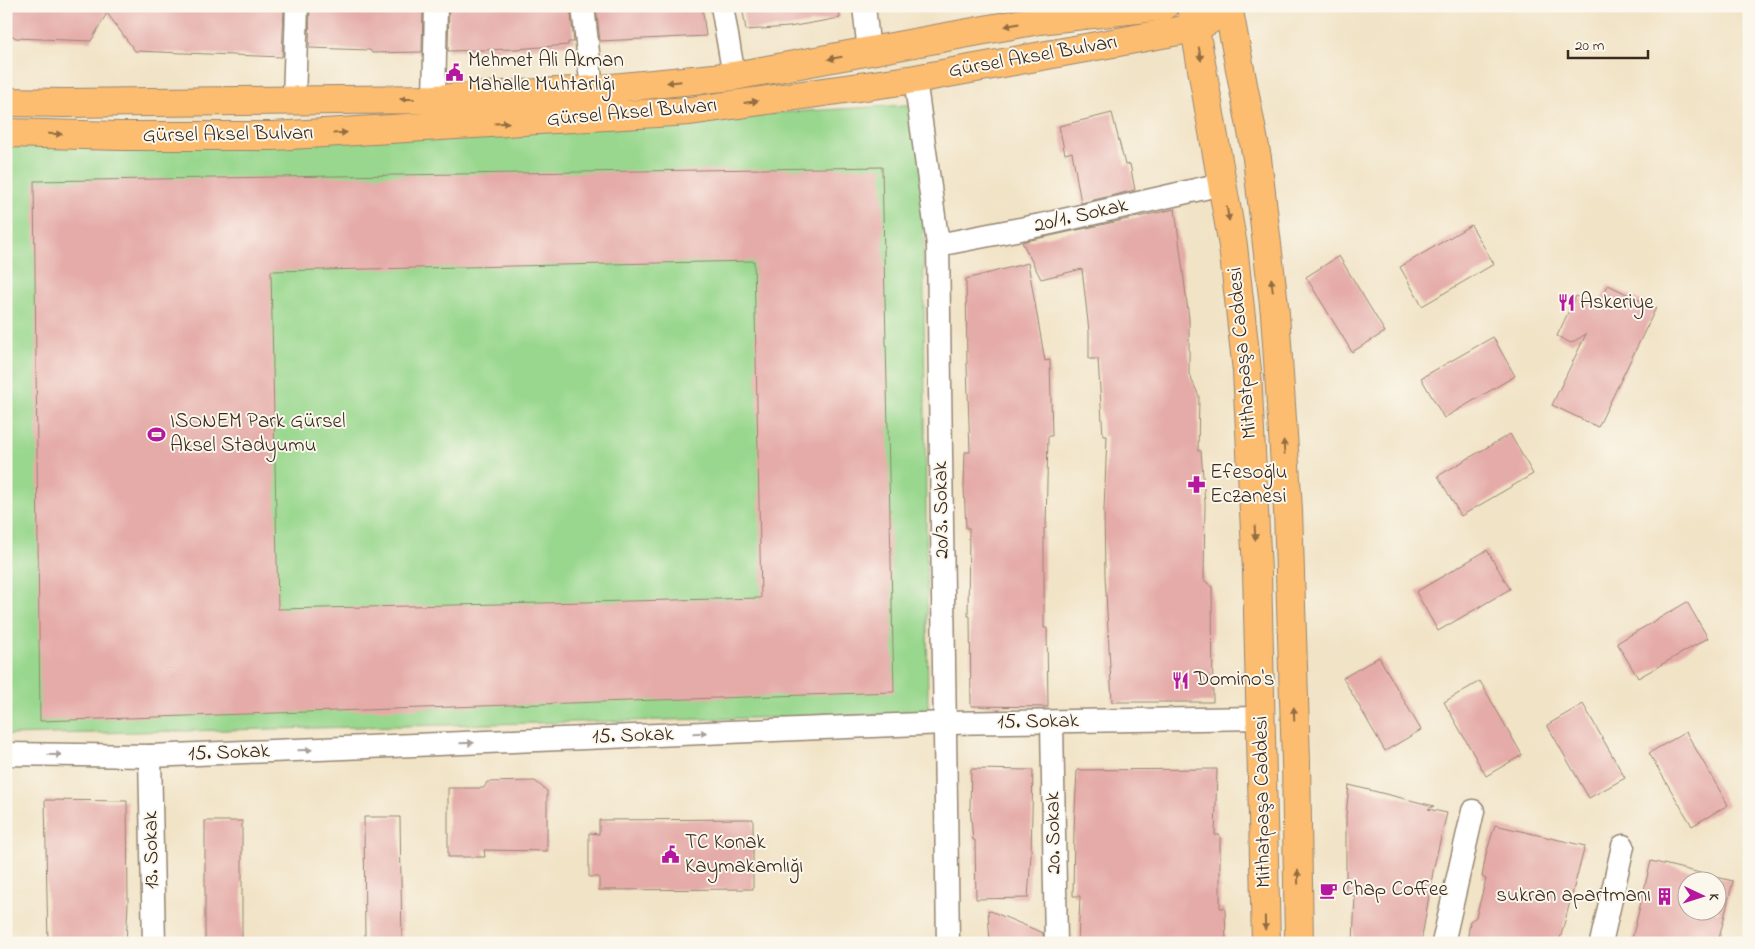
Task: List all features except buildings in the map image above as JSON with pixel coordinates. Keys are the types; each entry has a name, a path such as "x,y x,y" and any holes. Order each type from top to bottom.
{"main road":[{"name":"Gürsel Aksel Bulvarı","path":"6,102 434,99 592,90 734,76 1039,20 1164,6"},
{"name":"Gürsel Aksel Bulvarı","path":"6,133 121,136 264,136 427,128 690,111 916,79 1211,11"},
{"name":"Mithatpaşa Caddesi","path":"1211,11 1222,184 1233,246 1247,371 1257,571 1266,943"},
{"name":"Mithatpaşa Caddesi","path":"1211,11 1257,158 1276,324 1288,520 1296,762 1299,943"},
{"path":"869,52 916,79"}],"street":[{"path":"294,100 297,6"},
{"path":"434,99 436,6"},
{"path":"583,6 592,90"},
{"path":"722,6 734,76"},
{"path":"864,6 869,52"},
{"name":"20/3. Sokak","path":"916,79 938,245 948,943"},
{"name":"20/1. Sokak","path":"938,245 1046,224 1222,184"},
{"name":"15. Sokak","path":"6,754 150,756 945,723 1052,723 1261,718"},
{"name":"20. Sokak","path":"1052,723 1056,943"},
{"name":"13. Sokak","path":"150,756 154,943"},
{"path":"1443,943 1473,811"},
{"path":"1601,943 1623,846"}],"green space":[{"path":"922,104 928,714 6,735 6,129 314,141"}],"place":[{"name":"Mehmet Ali Akman Mahalle Muhtarlığı","path":"454,73"},
{"name":"Askeriye","path":"1566,303"},
{"name":"ISONEM Park Gürsel Aksel Stadyumu","path":"156,434"},
{"name":"Efesoğlu Eczanesi","path":"1196,485"},
{"name":"Domino's","path":"1180,680"},
{"name":"TC Konak Kaymakamlığı","path":"671,855"},
{"name":"Chap Coffee","path":"1328,890"},
{"name":"sukran apartmanı","path":"1665,896"}]}
